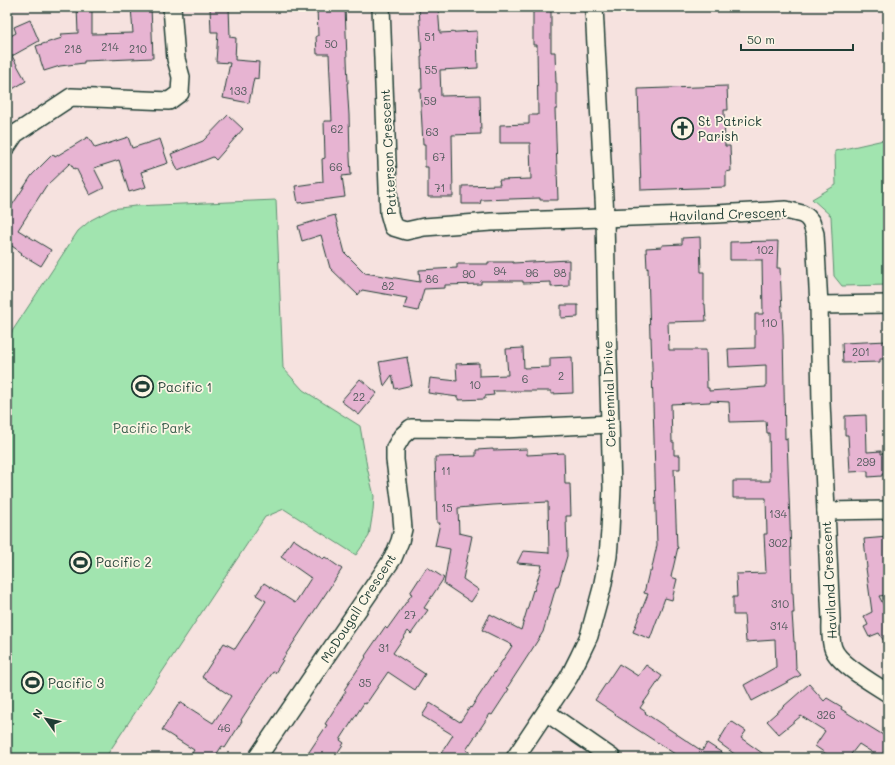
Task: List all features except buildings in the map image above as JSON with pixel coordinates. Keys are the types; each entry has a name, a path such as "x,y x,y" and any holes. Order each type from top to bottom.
{"street":[{"path":"7,146 15,134 71,97 169,101 180,93 181,77 176,59 172,7"},
{"name":"Patterson Crescent","path":"382,7 389,213 393,227 406,231 424,227 491,222 605,218"},
{"name":"Centennial Drive","path":"515,758 569,677 580,657 588,636 602,588 608,556 612,488 606,316 605,218 594,7"},
{"name":"Haviland Crescent","path":"605,218 786,210 802,214 811,222 815,234 819,305 820,402 833,648 841,660 888,693"},
{"path":"819,305 888,304"},
{"name":"McDougall Crescent","path":"257,758 393,558 403,529 395,460 395,448 402,436 411,428 501,429 610,424"},
{"name":"Haviland Crescent","path":"826,512 888,510"},
{"path":"546,712 612,758"}],"green space":[{"path":"888,139 888,285 842,286 834,276 831,216 812,199 836,185 835,151"},
{"name":"Pacific Park","path":"276,200 283,368 303,390 360,426 374,496 369,536 356,555 284,509 265,517 105,758 7,758 7,339 78,231 91,220 112,209 135,206"}],"place":[{"name":"St Patrick Parish","path":"682,128"},
{"name":"Pacific 1","path":"143,387"},
{"name":"Pacific 2","path":"81,562"},
{"name":"Pacific 3","path":"32,683"}]}
